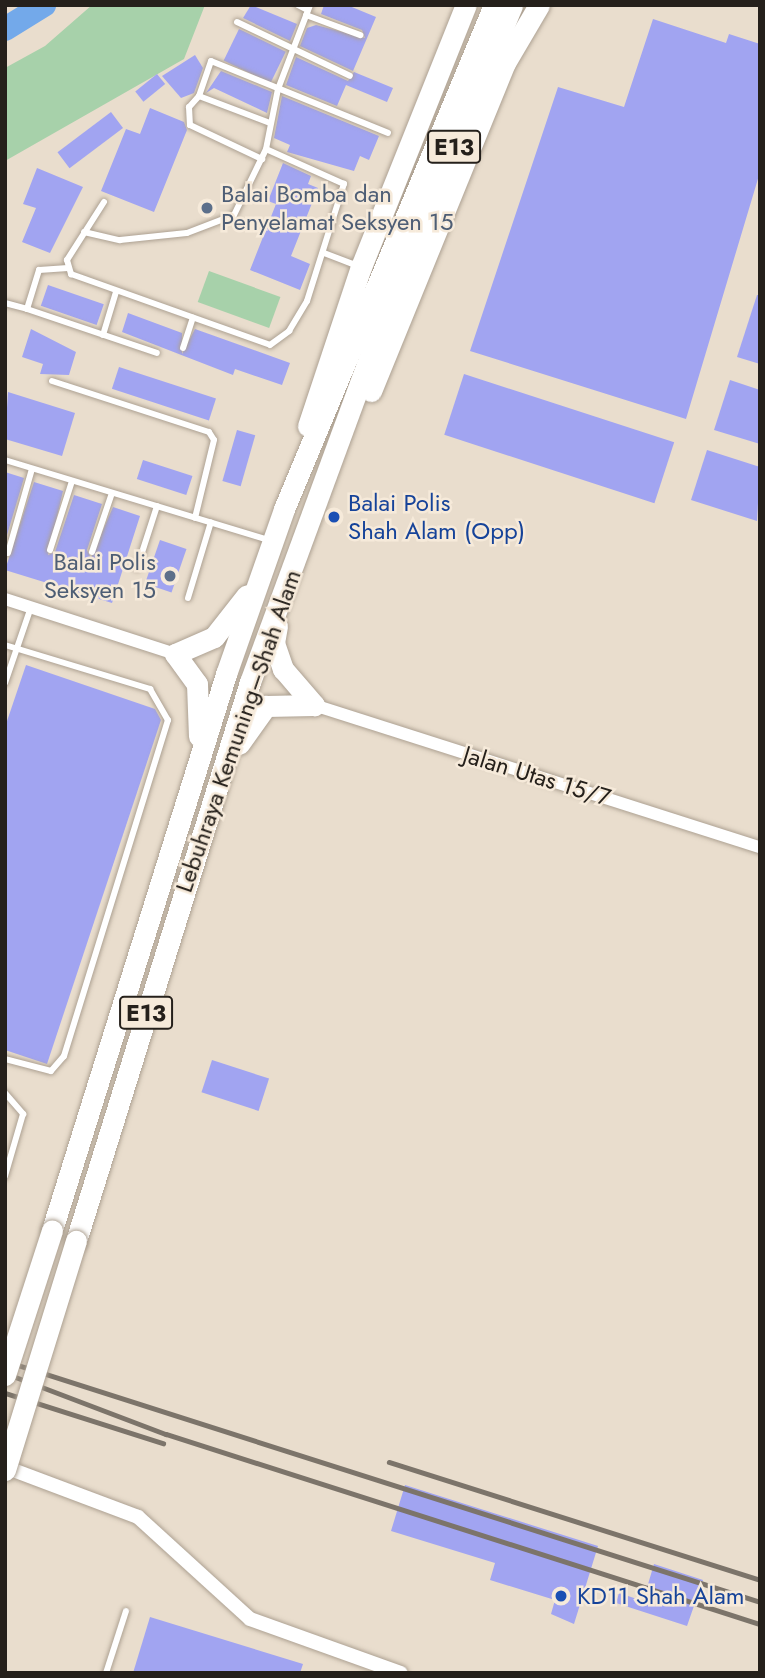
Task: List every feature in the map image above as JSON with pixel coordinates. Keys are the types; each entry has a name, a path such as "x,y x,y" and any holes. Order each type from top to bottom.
{"highway":[{"path":"284,509 323,371 361,267 466,5"},
{"name":"Lebuhraya Kemuning–Shah Alam","path":"5,1469 217,785 316,505 388,285 494,5"},
{"name":"Lebuhraya Kemuning–Shah Alam","path":"5,1376 196,769 284,509 388,285 512,5"},
{"path":"316,505 386,359 505,63 539,5"},
{"path":"196,769 197,684 176,654 214,637 261,575"},
{"path":"282,597 274,643 283,669 314,705"},
{"path":"217,785 266,706 314,705"}],"street":[{"path":"5,599 176,654"},
{"name":"Jalan Utas 15/7","path":"314,705 760,847"},
{"path":"5,1469 138,1517 250,1619 401,1673"}],"lane":[{"path":"298,5 360,35"},
{"path":"84,232 120,240 215,226 246,199 266,149 278,89 308,10"},
{"path":"237,22 350,76"},
{"path":"262,159 191,125 189,107 199,96 211,61 388,133"},
{"path":"199,96 270,123"},
{"path":"27,309 39,270 68,268 116,292 270,345 280,341 307,301 324,253 343,181 266,149"},
{"path":"68,268 84,232 104,202"},
{"path":"324,253 361,267"},
{"path":"103,335 116,292"},
{"path":"5,303 157,353"},
{"path":"183,348 193,318"},
{"path":"52,381 209,432 214,440 195,518"},
{"path":"5,460 273,541"},
{"path":"8,552 33,469"},
{"path":"50,550 72,481"},
{"path":"92,552 112,493"},
{"path":"137,568 157,506"},
{"path":"188,597 211,522"},
{"path":"5,683 19,649 31,607"},
{"path":"5,645 149,690 168,720 64,1056 51,1072 5,1059"},
{"path":"5,1093 23,1114 5,1176"},
{"path":"106,1673 126,1611"}],"green space":[{"path":"92,5 205,5 184,59 5,161 5,68 45,46"},
{"path":"209,271 280,297 269,328 198,302"}],"building":[{"path":"251,5 297,24 290,41 243,18"},
{"path":"324,5 347,5 376,17 353,71 300,46 307,28 316,25 365,38 362,30 321,14"},
{"path":"653,19 726,43 729,34 760,44 760,172 686,419 470,351 558,87 624,107"},
{"path":"239,29 286,52 270,83 224,60"},
{"path":"195,55 203,68 194,93 181,98 162,76"},
{"path":"296,57 348,81 354,72 393,88 387,102 346,85 337,106 286,85"},
{"path":"221,71 272,92 267,113 214,88 206,93"},
{"path":"157,74 165,84 143,102 135,92"},
{"path":"282,96 379,136 369,160 360,156 354,171 287,152 290,145 274,138"},
{"path":"150,108 184,122 187,130 154,212 101,191 126,129 140,134"},
{"path":"111,112 123,128 70,168 57,152"},
{"path":"283,163 311,176 308,184 318,188 291,256 310,264 300,290 250,270 276,204 268,201"},
{"path":"37,168 83,187 50,253 22,242 36,208 23,204"},
{"path":"48,285 104,304 97,325 41,306"},
{"path":"757,295 760,295 760,364 737,357"},
{"path":"128,313 182,333 182,354 195,329 290,363 282,385 235,369 233,375 122,332"},
{"path":"31,329 76,352 69,375 40,374 43,364 22,357"},
{"path":"119,367 216,399 209,420 112,389"},
{"path":"464,374 674,442 654,503 444,435"},
{"path":"730,380 760,390 760,444 714,430"},
{"path":"8,392 75,413 62,456 5,439"},
{"path":"237,430 255,435 241,486 222,481"},
{"path":"707,450 760,467 757,521 691,500"},
{"path":"143,460 192,476 186,495 137,479"},
{"path":"5,472 24,478 5,542"},
{"path":"34,482 63,491 48,555 55,552 74,495 102,504 87,550 91,558 113,507 140,516 112,603 5,570"},
{"path":"160,540 186,549 171,593 145,583"},
{"path":"26,665 155,709 161,720 47,1064 5,1050 5,727"},
{"path":"212,1060 269,1079 259,1111 201,1092"},
{"path":"405,1485 598,1546 574,1624 551,1614 555,1600 490,1580 495,1563 391,1531"},
{"path":"654,1564 703,1580 687,1626 616,1603 619,1593 643,1601"},
{"path":"150,1617 303,1664 300,1673 133,1673"}],"waterway":[{"path":"5,29 44,5"}],"railway":[{"path":"5,1361 760,1602"},
{"path":"5,1373 166,1434 760,1624"},
{"path":"5,1393 163,1443"},
{"path":"389,1462 760,1580"}],"place":[{"name":"Balai Bomba dan Penyelamat Seksyen 15","path":"207,208"},
{"name":"Balai Polis Shah Alam (Opp)","path":"334,517"},
{"name":"Balai Polis Seksyen 15","path":"170,576"},
{"name":"KD11 Shah Alam","path":"561,1596"}]}
